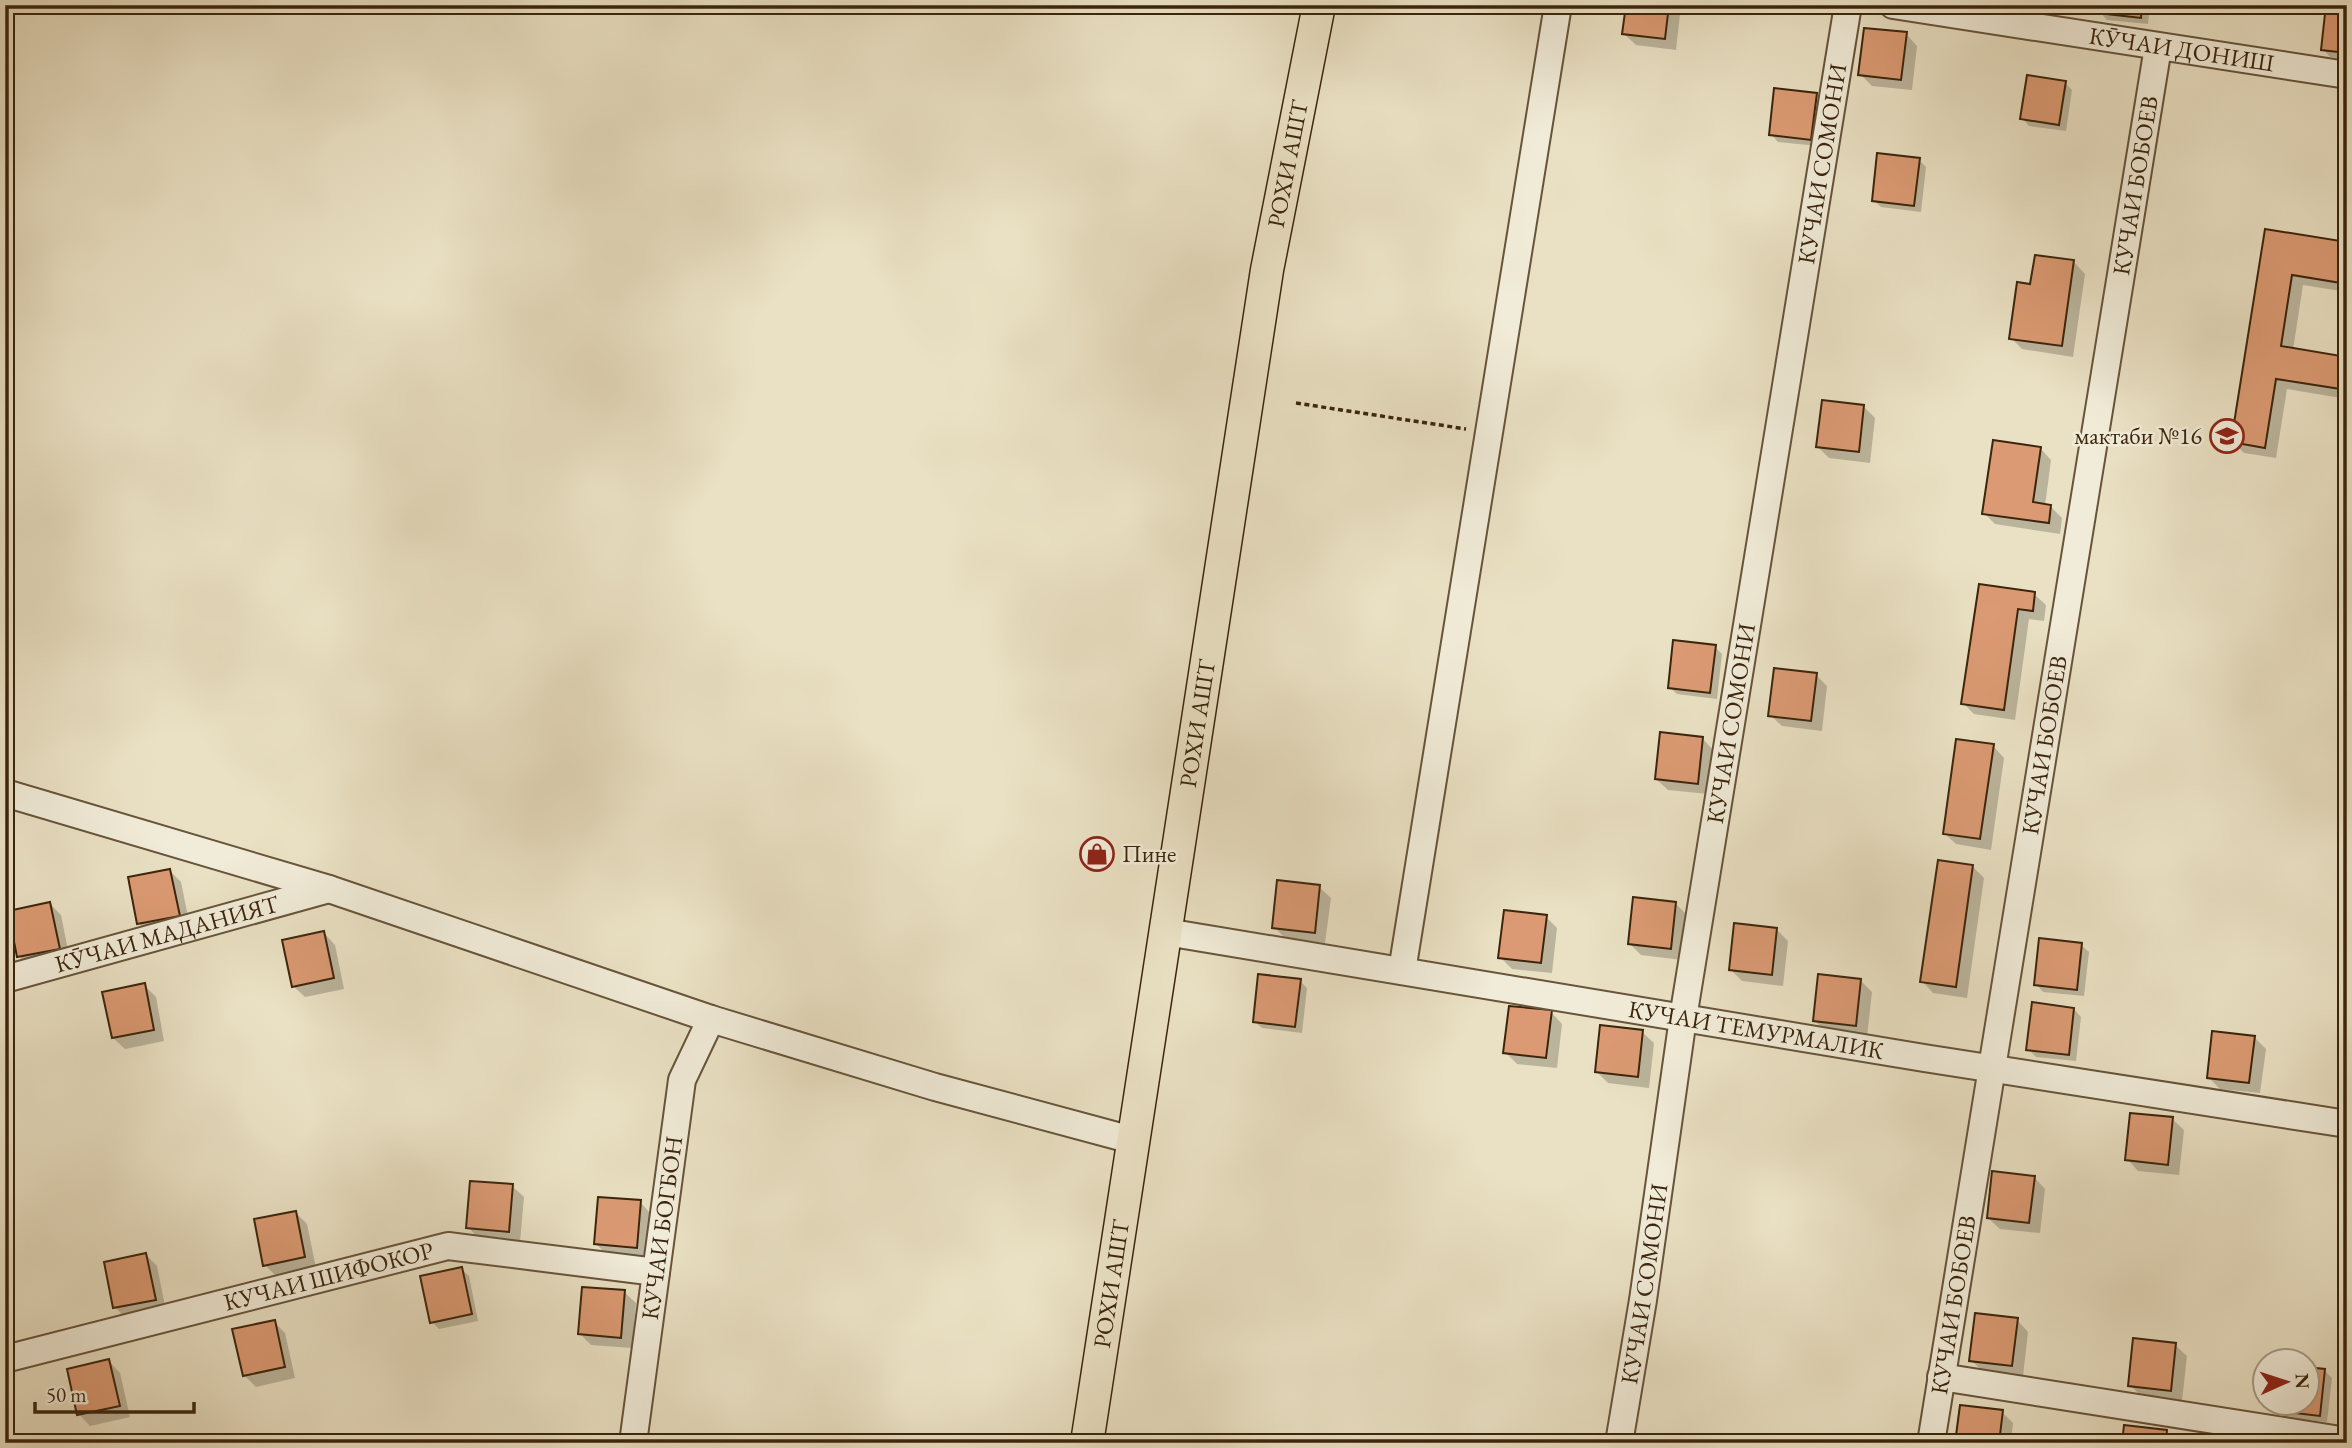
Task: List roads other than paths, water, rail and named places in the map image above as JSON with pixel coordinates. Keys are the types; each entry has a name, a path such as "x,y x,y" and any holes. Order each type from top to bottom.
{"main road":[{"name":"РОХИ АШТ","path":"1087,1443 1267,270 1319,5"}],"street":[{"path":"1402,971 1558,5"},
{"name":"КУЧАИ СОМОНИ","path":"1619,1443 1643,1300 1683,1018 1849,5"},
{"name":"КӮЧАИ ДОНИШ","path":"1893,5 2347,75"},
{"name":"КУЧАИ БОБОЕВ","path":"1931,1443 2158,47"},
{"path":"5,793 329,889 711,1018 935,1087 1132,1140"},
{"name":"КӮЧАИ МАДАНИЯТ","path":"5,979 329,889"},
{"name":"КУЧАИ ТЕМУРМАЛИК","path":"1166,932 2347,1124"},
{"name":"КУЧАИ БОГБОН","path":"633,1443 682,1080 711,1018"},
{"name":"КУЧАИ ШИФОКОР","path":"5,1359 447,1246 656,1272"},
{"path":"1941,1377 2347,1441"}],"place":[{"name":"мактаби №16","path":"2227,436"},
{"name":"Пине","path":"1097,854"}]}
